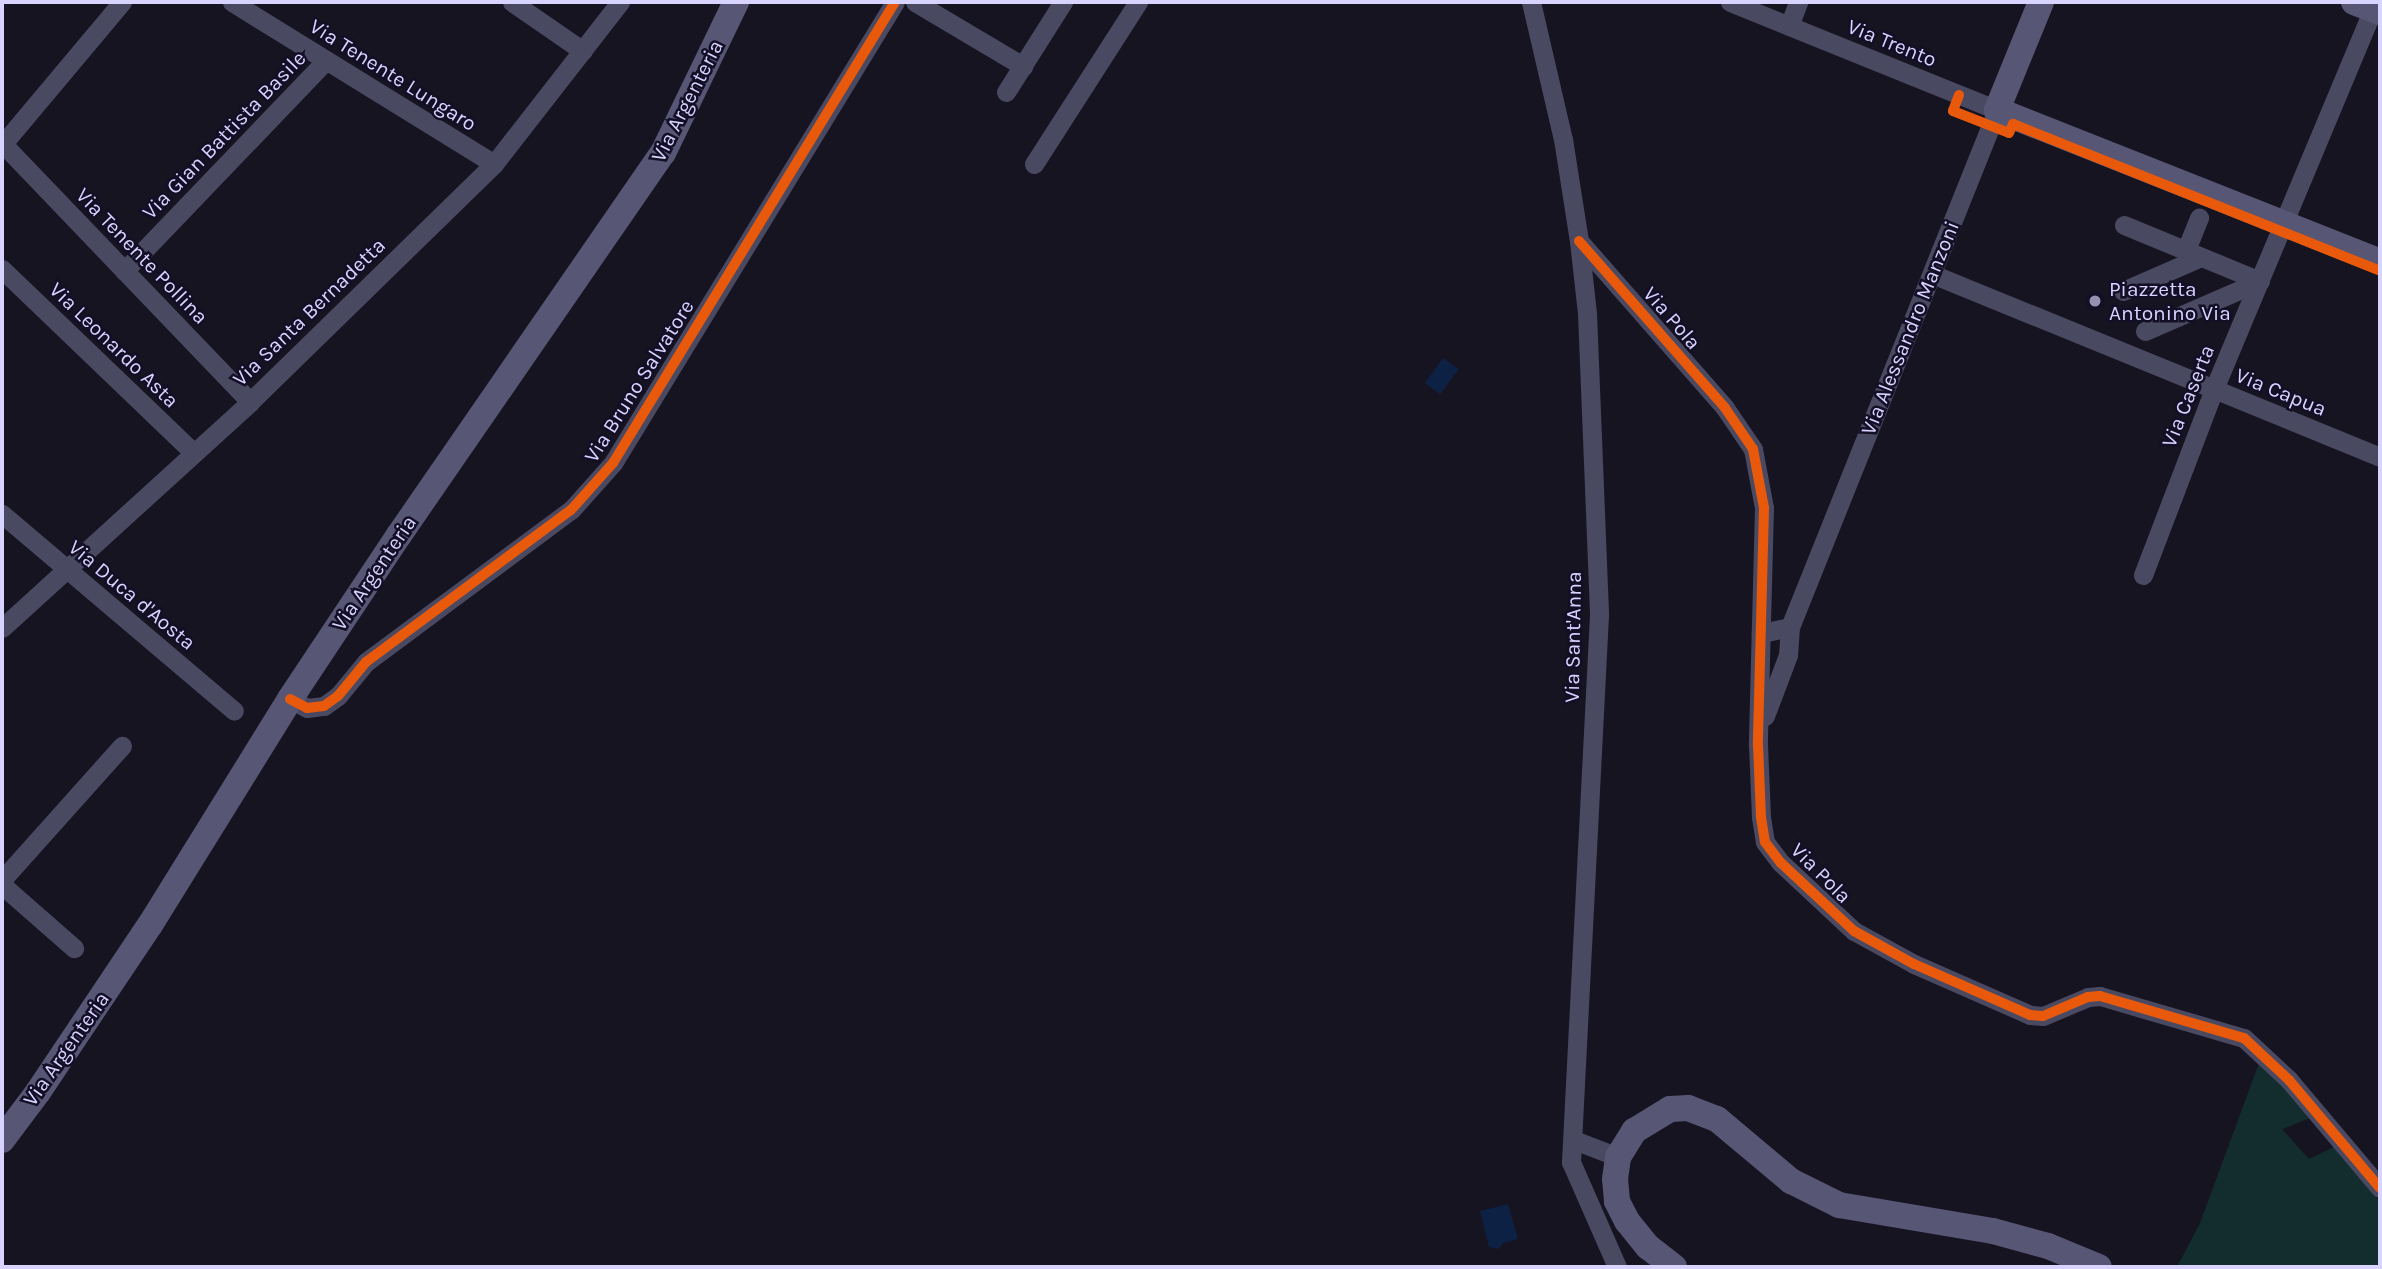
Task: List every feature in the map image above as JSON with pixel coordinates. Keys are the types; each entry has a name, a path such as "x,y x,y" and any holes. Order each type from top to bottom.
{"main road":[{"name":"Via Argenteria","path":"2,1140 38,1092 150,925 290,699 399,535 663,153 736,2"},
{"name":"Via Alessandro Manzoni","path":"1997,110 2041,2"},
{"path":"1997,110 2380,262"},
{"path":"1674,1267 1648,1247 1627,1221 1617,1200 1615,1179 1618,1157 1634,1130 1670,1110 1688,1108 1705,1112 1735,1131 1772,1168 1829,1201 1857,1210 2016,1236 2099,1267"}],"street":[{"path":"2,144 122,2"},
{"name":"Via Tenente Lungaro","path":"232,2 494,164"},
{"path":"512,2 583,51"},
{"name":"Via Santa Bernadetta","path":"2,628 250,402 494,164 620,2"},
{"name":"Via Bruno Salvatore","path":"290,699 307,708 324,706 338,696 366,662 571,510 613,463 895,2"},
{"path":"915,2 1023,66"},
{"path":"1006,92 1063,2"},
{"path":"1034,164 1138,2"},
{"name":"Via Sant'Anna","path":"1531,2 1563,139 1587,313 1599,615 1571,1162 1617,1267"},
{"name":"Via Trento","path":"1730,2 1997,110"},
{"path":"1789,26 1798,2"},
{"name":"Via Caserta","path":"2143,575 2214,389 2284,224 2371,6"},
{"name":"Via Gian Battista Basile","path":"124,271 326,60"},
{"name":"Via Alessandro Manzoni","path":"1759,730 1788,655 1790,627 1997,110"},
{"name":"Via Tenente Pollina","path":"2,144 250,402"},
{"path":"2193,253 2199,218"},
{"path":"2124,225 2260,281"},
{"name":"Via Pola","path":"1579,241 1724,408 1753,449 1764,508 1758,771 1765,842 1803,886 1854,931 1914,964 2030,1015 2043,1016 2088,997 2100,996 2244,1038 2289,1080 2380,1188"},
{"path":"2123,291 2193,253"},
{"name":"Via Leonardo Asta","path":"2,269 194,453"},
{"name":"Via Capua","path":"1932,274 2380,457"},
{"path":"2145,331 2260,281"},
{"name":"Via Duca d'Aosta","path":"2,514 233,710"},
{"path":"1761,633 1790,627"},
{"path":"74,948 2,883 122,746"},
{"path":"1574,1140 1618,1157"}],"green space":[{"path":"2259,1063 2313,1117 2282,1129 2309,1159 2336,1146 2380,1202 2380,1267 2177,1267 2200,1223"}],"water":[{"path":"1443,358 1458,369 1440,394 1425,383"},
{"path":"1508,1204 1518,1239 1503,1243 1499,1249 1489,1247 1480,1211"}],"cycle path":[{"path":"290,699 307,708 324,706 338,696 366,662 571,510 613,463 895,2"},
{"path":"1959,95 1953,111 2009,133 2013,124 2380,271"},
{"path":"1579,241 1725,408 1753,449 1764,508 1758,745 1761,817 1765,842 1781,863 1854,931 1914,964 2030,1015 2043,1016 2088,997 2100,996 2244,1038 2289,1080 2380,1188"}],"place":[{"name":"Piazzetta Antonino Via","path":"2095,301"}]}
